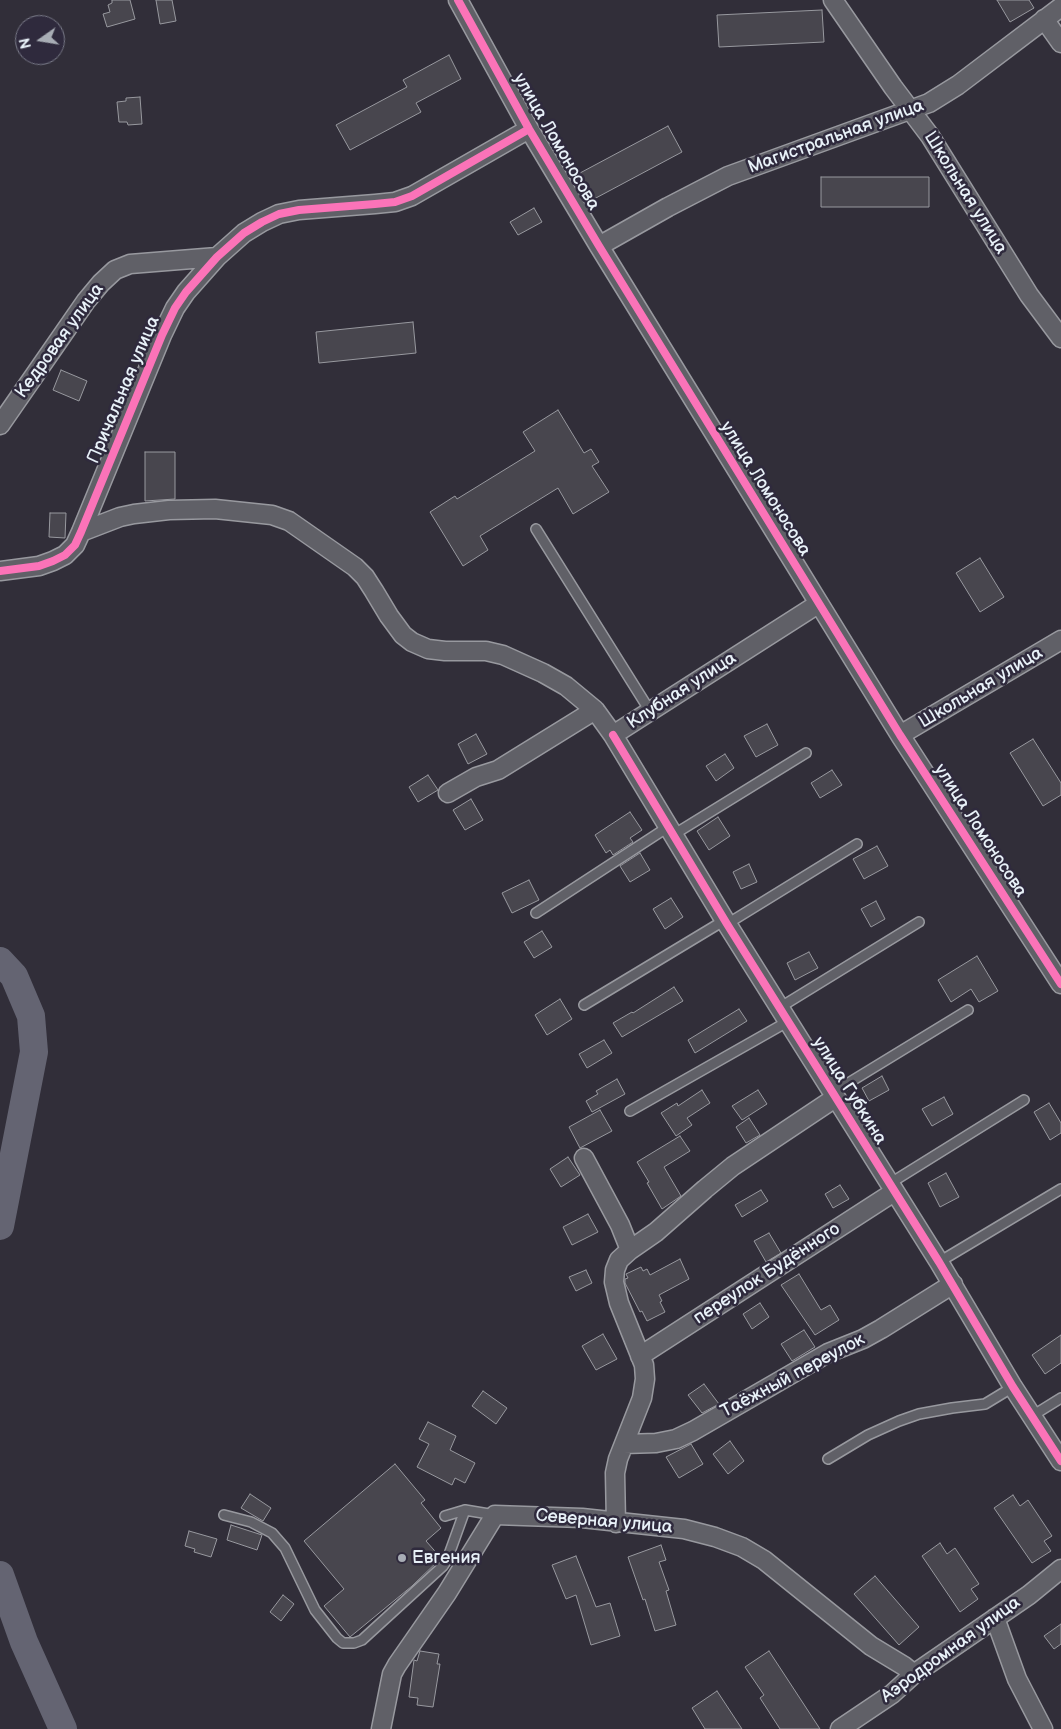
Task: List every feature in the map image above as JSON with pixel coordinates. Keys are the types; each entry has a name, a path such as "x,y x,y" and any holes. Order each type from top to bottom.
{"street":[{"name":"улица Ломоносова","path":"458,0 529,129 818,604 1061,984"},
{"name":"Школьная улица","path":"834,0 874,60 930,136 1030,295 1061,338"},
{"name":"Магистральная улица","path":"599,246 675,203 728,176 929,103 958,85 1061,7"},
{"path":"1044,20 1061,43"},
{"name":"Причальная улица","path":"0,571 53,562 65,555 75,545 170,317 186,292 217,257 244,233 279,214 299,210 395,202 412,196 529,129"},
{"name":"Кедровая улица","path":"0,425 86,300 115,270 130,264 217,257"},
{"name":"Клубная улица","path":"82,532 120,517 170,510 215,509 272,515 289,521 354,567 374,591 388,616 403,635 412,642 428,649 486,651 503,655 543,673 566,686 595,710 613,735 818,604"},
{"name":"Школьная улица","path":"900,735 1061,640"},
{"path":"448,793 476,777 498,770 595,710"},
{"name":"улица Губкина","path":"613,735 783,1015 953,1284 1014,1387 1061,1461"},
{"path":"616,1522 615,1473 642,1398 645,1379 644,1365 619,1303 614,1282 615,1270 619,1260 656,1232 733,1166 834,1095"},
{"path":"584,1158 620,1225 630,1250"},
{"name":"переулок Будённого","path":"640,1356 892,1188"},
{"name":"Таёжный переулок","path":"624,1444 676,1439 693,1431 828,1354 864,1339 953,1284"},
{"path":"381,1729 392,1674 396,1665 451,1588 495,1515"},
{"name":"Северная улица","path":"495,1515 582,1518 684,1529 715,1537 742,1547 764,1560 871,1646 914,1674"},
{"name":"Аэродромная улица","path":"840,1729 892,1694 914,1674 1029,1595 1061,1569"},
{"path":"995,1618 1017,1679 1043,1729"}],"lane":[{"path":"536,529 650,712"},
{"path":"536,913 671,831 806,753"},
{"path":"584,1004 857,844"},
{"path":"630,1111 783,1015 918,922"},
{"path":"834,1095 968,1010"},
{"name":"переулок Будённого","path":"892,1188 1024,1100"},
{"path":"939,1262 1061,1189"},
{"path":"828,1459 868,1435 899,1421 919,1414 985,1404 1014,1387"},
{"path":"1032,1416 1061,1398"},
{"path":"224,1515 251,1522 272,1534 285,1548 315,1610 337,1638 343,1643 354,1644 362,1640 444,1566 465,1510"},
{"path":"445,1516 465,1510 495,1515"}],"building":[{"path":"112,0 130,0 135,19 107,27 103,14 110,12 108,5 112,3"},
{"path":"156,0 172,0 176,21 160,24"},
{"path":"997,0 1029,0 1034,8 1010,22"},
{"path":"822,10 824,42 719,47 717,15"},
{"path":"449,55 461,79 416,103 421,112 350,150 336,125 407,87 403,80"},
{"path":"140,97 142,124 128,125 127,122 119,122 117,102 126,101 126,98"},
{"path":"668,126 682,152 594,199 580,173"},
{"path":"821,177 929,177 929,207 821,207"},
{"path":"534,208 542,222 518,235 510,222"},
{"path":"413,322 416,353 319,363 316,332"},
{"path":"61,370 87,381 79,401 53,390"},
{"path":"558,410 584,453 591,449 599,462 592,466 609,492 573,514 558,488 480,536 488,550 463,566 430,512 455,496 457,499 535,451 523,432"},
{"path":"145,452 175,452 175,499 145,501"},
{"path":"50,513 66,513 65,538 49,537"},
{"path":"980,558 1004,597 980,612 956,573"},
{"path":"767,724 778,745 756,757 744,736"},
{"path":"476,734 487,754 468,764 458,744"},
{"path":"1033,739 1061,783 1061,795 1043,806 1010,753"},
{"path":"725,754 734,768 716,781 706,766"},
{"path":"832,770 842,785 820,798 811,783"},
{"path":"428,775 438,790 418,802 409,787"},
{"path":"471,799 483,820 465,830 453,810"},
{"path":"630,812 642,830 630,838 633,842 613,855 610,850 606,853 595,835"},
{"path":"718,817 730,836 709,850 697,831"},
{"path":"877,846 888,866 864,879 853,859"},
{"path":"640,853 650,870 630,882 620,866"},
{"path":"749,864 757,882 741,889 733,872"},
{"path":"529,880 539,900 512,913 502,893"},
{"path":"671,898 683,917 665,929 653,909"},
{"path":"876,901 885,919 871,927 861,909"},
{"path":"542,931 552,947 534,958 524,942"},
{"path":"809,952 818,968 795,980 787,963"},
{"path":"977,956 998,991 979,1002 971,989 951,1002 938,980"},
{"path":"674,987 683,1001 622,1037 613,1023 633,1013"},
{"path":"560,999 572,1019 547,1035 535,1015"},
{"path":"739,1009 747,1021 695,1053 688,1040"},
{"path":"604,1040 612,1053 587,1068 579,1054"},
{"path":"882,1076 889,1090 869,1101 862,1088"},
{"path":"617,1079 625,1094 592,1112 586,1101 598,1094 596,1091"},
{"path":"702,1090 710,1103 687,1118 692,1125 676,1136 661,1113 677,1103 678,1106"},
{"path":"758,1090 767,1104 742,1120 732,1106"},
{"path":"944,1097 953,1114 932,1126 922,1109"},
{"path":"1049,1103 1061,1123 1061,1133 1050,1140 1034,1112"},
{"path":"600,1110 612,1131 580,1148 569,1127"},
{"path":"749,1118 760,1135 746,1143 736,1127"},
{"path":"680,1136 690,1151 664,1167 681,1196 662,1209 637,1162"},
{"path":"568,1157 580,1175 561,1187 550,1169"},
{"path":"946,1173 959,1197 940,1207 928,1183"},
{"path":"840,1185 849,1199 833,1208 825,1194"},
{"path":"761,1190 768,1201 742,1217 735,1205"},
{"path":"588,1214 598,1232 572,1245 563,1227"},
{"path":"769,1233 781,1253 766,1262 754,1241"},
{"path":"680,1259 689,1279 659,1295 665,1312 647,1321 642,1311 640,1312 625,1283 625,1279 628,1278 626,1274 641,1267 643,1271 647,1269 650,1275"},
{"path":"586,1270 592,1283 576,1291 569,1277"},
{"path":"799,1274 821,1310 830,1305 839,1320 815,1335 781,1285"},
{"path":"760,1303 769,1317 752,1329 743,1314"},
{"path":"804,1330 815,1347 792,1361 781,1344"},
{"path":"603,1334 617,1359 596,1370 582,1346"},
{"path":"1061,1335 1061,1363 1045,1374 1032,1355"},
{"path":"704,1384 719,1404 702,1413 688,1395"},
{"path":"483,1391 507,1408 496,1424 472,1406"},
{"path":"428,1422 456,1436 450,1450 475,1463 465,1483 455,1478 452,1485 417,1467 429,1444 419,1439"},
{"path":"730,1441 744,1461 728,1474 713,1454"},
{"path":"691,1444 703,1464 679,1478 666,1457"},
{"name":"Евгения","path":"395,1464 425,1500 421,1503 441,1528 426,1541 441,1558 412,1586 350,1637 324,1606 344,1589 304,1541"},
{"path":"250,1494 271,1508 263,1521 241,1508"},
{"path":"1013,1495 1020,1506 1028,1500 1052,1536 1044,1541 1051,1551 1032,1563 994,1508"},
{"path":"231,1525 262,1535 257,1550 227,1540"},
{"path":"189,1531 217,1539 211,1557 194,1552 195,1549 185,1546"},
{"path":"940,1543 947,1554 955,1548 979,1584 971,1589 978,1599 960,1612 922,1556"},
{"path":"661,1545 666,1560 659,1562 669,1590 666,1591 676,1625 655,1631 645,1599 643,1600 628,1557"},
{"path":"576,1556 596,1607 610,1603 620,1636 591,1645 576,1595 566,1599 552,1565"},
{"path":"875,1576 919,1627 899,1645 854,1594"},
{"path":"283,1595 294,1604 281,1621 270,1612"},
{"path":"1061,1624 1061,1644 1054,1649 1044,1636"},
{"path":"420,1651 439,1654 437,1664 440,1664 433,1707 417,1705 418,1698 409,1697 414,1660 417,1661"},
{"path":"769,1651 820,1729 780,1729 760,1698 764,1695 745,1667"},
{"path":"717,1691 742,1729 705,1729 692,1708"}],"waterway":[{"path":"0,961 14,976 31,1016 34,1052 0,1226"},
{"path":"0,1575 24,1642 63,1729"}],"cycle path":[{"path":"458,0 529,129 599,246 900,735 1061,984"},
{"path":"0,571 39,566 65,555 75,545 175,308 186,292 217,257 244,233 279,214 299,210 395,202 412,196 529,129"},
{"path":"613,735 727,924 939,1262 1013,1387 1061,1461"}],"place":[{"name":"Евгения","path":"402,1558"}]}
